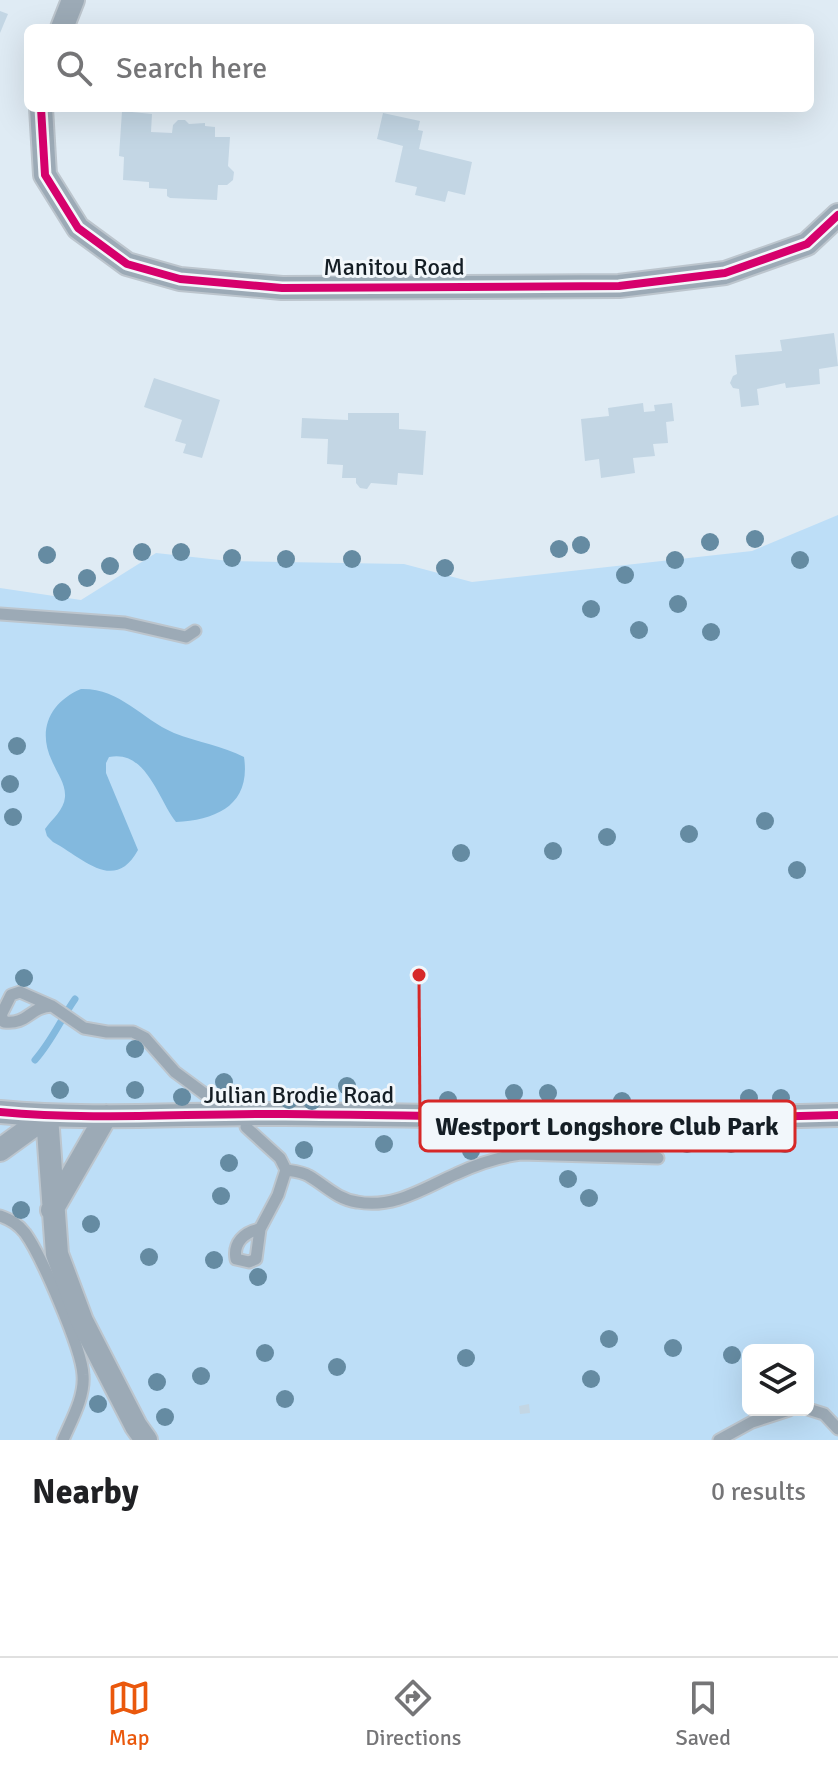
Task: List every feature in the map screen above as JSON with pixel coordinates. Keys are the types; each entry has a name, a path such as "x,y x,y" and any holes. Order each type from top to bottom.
{"street":[{"path":"64,24 73,0"},
{"name":"Manitou Road","path":"41,112 45,175 78,228 127,264 180,279 282,288 619,286 725,273 807,244 838,215"},
{"name":"Julian Brodie Road","path":"0,1112 47,1116 230,1113 710,1119 838,1115"},
{"path":"0,1150 47,1116"},
{"path":"47,1116 57,1254 82,1321 146,1440"},
{"path":"52,1210 106,1116"}],"lane":[{"path":"0,614 125,623 186,637 195,631"},
{"path":"52,1006 73,1022 96,1031 133,1032 145,1038 175,1072 217,1103"},
{"path":"246,1127 280,1158 286,1170 278,1195 260,1229"},
{"path":"286,1170 307,1174 324,1189 343,1198 373,1203 406,1197 482,1163 521,1154 658,1158"},
{"path":"0,1216 15,1222 26,1235 45,1270 78,1353 84,1376 81,1395 63,1440"},
{"path":"814,1411 824,1414 838,1429"},
{"path":"719,1440 770,1416"}],"shaded area":[{"path":"838,515 838,1440 0,1440 0,588 81,600 156,553 229,561 404,564 472,582 752,551"},
{"path":"81,689 107,693 174,733 244,757 245,773 237,798 218,813 176,822 142,768 122,757 109,757 106,773 138,850 129,863 108,871 86,863 53,842 45,829 62,806 65,792 48,750 46,728 61,701"}],"building":[{"path":"0,11 8,14 0,33"},
{"path":"122,112 152,114 151,132 172,133 173,125 178,120 189,124 205,123 205,126 215,127 215,137 230,137 228,166 234,172 233,180 227,185 218,185 217,200 170,198 167,189 149,188 149,182 123,180 124,157 119,156"},
{"path":"383,113 420,121 418,130 423,131 419,149 472,162 465,195 448,191 445,202 415,195 417,187 395,182 403,146 377,139"},
{"path":"834,333 838,366 819,369 820,384 786,388 785,383 757,389 759,405 741,407 739,389 733,388 730,383 737,374 735,355 782,351 780,340"},
{"path":"154,378 220,400 202,458 183,453 186,444 175,441 182,420 144,407"},
{"path":"643,403 644,412 655,411 654,405 672,403 674,421 666,422 668,443 653,444 655,456 633,458 635,473 601,478 599,459 585,461 581,419 609,416 608,408"},
{"path":"348,413 399,413 399,429 426,431 423,475 398,473 397,485 371,483 367,489 360,488 356,478 342,478 343,465 327,464 328,439 301,438 302,418 348,420"},
{"path":"529,1404 530,1413 520,1414 519,1406"}],"waterway":[{"path":"35,1060 75,999"}],"cycle path":[{"path":"41,112 45,175 78,228 127,264 180,279 282,288 619,286 725,273 807,244 838,215"},
{"path":"0,1112 107,1116 285,1114 631,1118 838,1115"}],"place":[{"name":"Westport Longshore Club Park","path":"419,975"}]}
